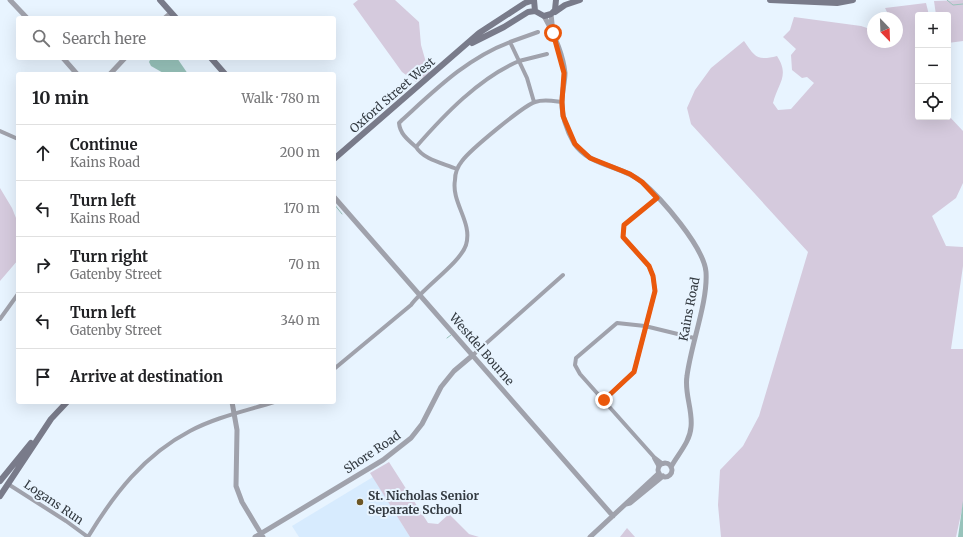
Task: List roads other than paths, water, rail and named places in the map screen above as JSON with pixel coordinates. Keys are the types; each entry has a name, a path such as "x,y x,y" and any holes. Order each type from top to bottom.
{"main road":[{"path":"160,0 174,16"},
{"path":"534,0 535,11 549,15 565,5 580,0"},
{"name":"Oxford Street West","path":"336,157 479,34 525,3 534,0"},
{"path":"549,15 557,7 556,0"},
{"path":"770,0 837,3 853,0"},
{"name":"Oxford Street West","path":"464,47 504,27 528,12 535,11"},
{"path":"213,60 223,72"},
{"path":"0,481 65,404"},
{"path":"0,496 52,419"}],"street":[{"path":"10,0 25,16"},
{"path":"168,16 171,12"},
{"name":"Kains Road","path":"549,15 564,73 562,102 563,116 569,131 580,150 590,158 630,174 642,182 692,237 704,262 706,271 705,289 686,384 691,428 685,446 676,458 664,468 630,503 626,504 590,537"},
{"path":"457,169 426,157 420,153 401,132 399,123 462,67 497,47 538,32"},
{"path":"510,42 527,78 534,102"},
{"path":"416,147 438,122 493,74 519,61 546,54"},
{"path":"65,60 75,72"},
{"path":"112,72 123,60"},
{"path":"336,367 411,305 419,294 458,259 466,246 468,231 454,181 457,169 462,160 524,107 542,100 562,102"},
{"path":"0,131 16,138"},
{"path":"604,400 634,372 655,291 653,276 649,266 623,237 624,225 657,198"},
{"name":"Westdel Bourne","path":"336,199 613,516"},
{"path":"472,355 563,275"},
{"path":"0,319 16,297"},
{"path":"664,468 580,374 575,365 576,358 617,323 645,326 694,338"},
{"name":"Shore Road","path":"255,537 261,535 383,460 411,438 422,424 441,387 454,371 472,355"},
{"path":"232,404 236,430 236,486 242,502 261,535"},
{"path":"88,537 106,508 135,472 160,450 190,431 220,418 268,404"},
{"name":"Logans Run","path":"8,484 88,537"}],"waterway":[{"path":"947,0 953,5 963,4"},
{"path":"336,206 342,214"},
{"path":"447,338 451,335"}],"place":[{"name":"St. Nicholas Senior Separate School","path":"360,502"}]}
